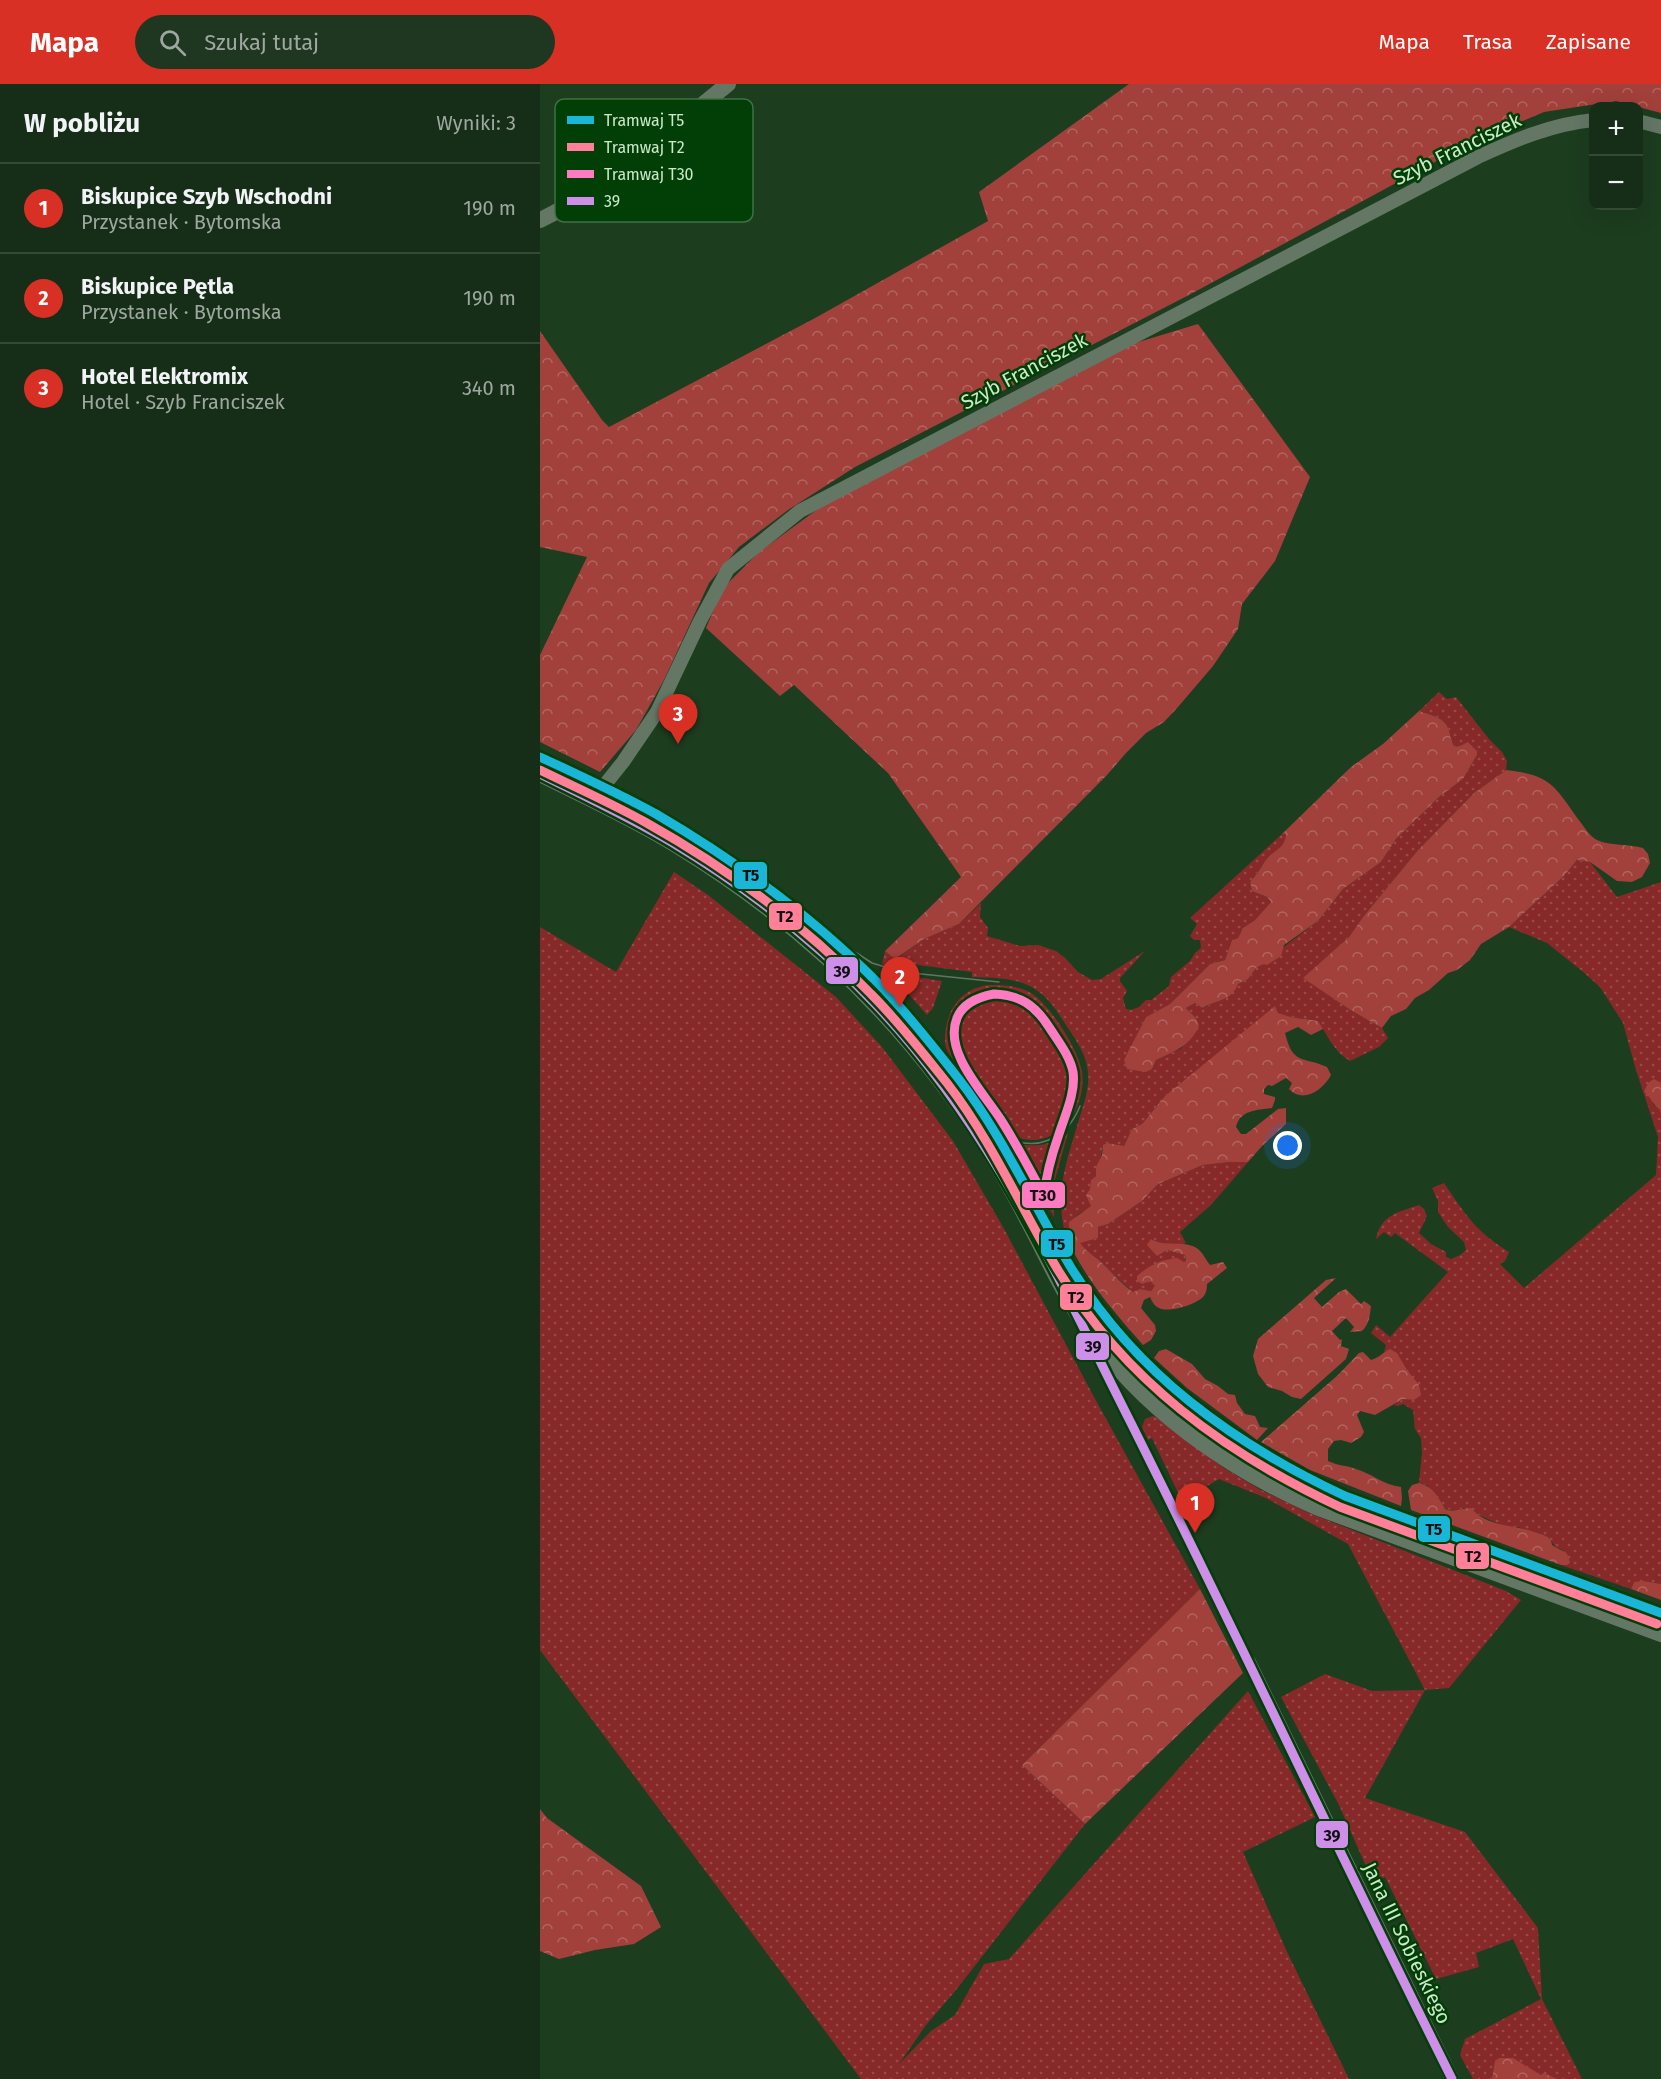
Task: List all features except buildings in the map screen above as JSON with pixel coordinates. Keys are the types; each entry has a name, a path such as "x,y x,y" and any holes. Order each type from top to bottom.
{"street":[{"path":"709,99 728,84"},
{"name":"Szyb Franciszek","path":"596,801 657,712 700,621 728,569 800,511 1478,157 1530,134 1589,120"},
{"path":"1643,122 1661,126"},
{"path":"540,220 555,212"},
{"path":"540,774 596,801 675,844 727,878 809,942 873,1002 926,1063 972,1124 1012,1190 1066,1294 1090,1333 1138,1389 1193,1436 1238,1468 1316,1507 1661,1634"},
{"name":"Jana III Sobieskiego","path":"1250,1662 1452,2079"}],"shaded area":[{"path":"1439,692 1447,699 1456,697 1502,752 1507,761 1506,770 1474,793 1418,850 1349,937 1304,978 1352,1011 1382,1028 1388,1038 1379,1047 1350,1061 1335,1048 1318,1021 1283,1015 1277,1013 1276,1008 1165,1096 1142,1124 1132,1129 1124,1146 1108,1143 1102,1149 1096,1176 1091,1180 1091,1206 1074,1219 1066,1236 1061,1205 1064,1175 1085,1098 1088,1072 1081,1049 1055,1008 1046,998 1026,984 1003,979 972,977 972,972 895,962 891,967 882,964 885,951 896,959 924,939 959,924 981,903 980,917 988,928 987,936 1020,946 1038,945 1056,951 1078,972 1092,980 1101,979 1145,951 1120,978 1127,991 1123,998 1126,1009 1131,1010 1139,1007 1146,1000 1151,1000 1169,986 1171,977 1201,948 1200,940 1194,940 1190,936 1197,924 1190,918 1282,834 1286,834 1281,847 1268,857 1250,882 1252,891 1267,897 1271,902 1255,920 1243,928 1238,938 1232,940 1225,960 1210,964 1170,1004 1146,1017 1125,1060 1152,1069 1156,1060 1182,1048 1196,1018 1186,1008 1195,1003 1202,1008 1226,998 1238,984 1248,979 1256,968 1318,921 1343,889 1381,862 1396,839 1439,797 1463,779 1477,751 1462,745 1455,747 1443,721 1419,711"},
{"path":"1577,860 1590,862 1617,897 1661,882 1661,1083 1650,1096 1661,1115 1661,1584 1634,1582 1631,1589 1561,1565 1567,1565 1564,1550 1556,1548 1549,1538 1518,1527 1510,1528 1464,1508 1457,1511 1445,1509 1427,1485 1419,1483 1421,1438 1415,1429 1413,1410 1403,1404 1394,1405 1403,1399 1414,1400 1408,1372 1390,1350 1384,1352 1386,1345 1371,1333 1376,1325 1390,1337 1448,1272 1395,1233 1391,1237 1384,1232 1376,1239 1378,1231 1386,1220 1397,1213 1419,1205 1427,1216 1419,1233 1431,1244 1446,1252 1446,1257 1451,1259 1466,1250 1464,1242 1448,1227 1438,1212 1438,1201 1432,1188 1444,1183 1472,1222 1509,1252 1505,1261 1500,1264 1524,1288 1656,1175 1658,1137 1623,1023 1600,987 1582,971 1547,943 1509,927 1564,876"},
{"path":"674,872 708,895 836,997 882,1047 953,1141 1003,1227 1200,1589 1022,1765 1085,1824 956,1990 926,2025 899,2064 931,2031 955,2015 984,1964 1009,1959 1248,1691 1315,1817 1243,1852 1287,1952 1349,2079 861,2079 540,1650 540,927 616,972"},
{"path":"890,973 942,981 933,1008 927,1015"},
{"path":"992,985 1022,989 1039,999 1055,1017 1070,1040 1080,1063 1082,1083 1077,1106 1065,1125 1047,1137 1036,1140 1024,1139 1005,1131 973,1083 947,1050 946,1028 951,1011 968,992"},
{"path":"919,1036 962,1089 984,1122 1075,1279 1092,1302 1095,1311 1093,1314 1086,1312 987,1133 917,1038"},
{"path":"1068,1133 1054,1183 1054,1217 1012,1143 1041,1145"},
{"path":"1248,1162 1211,1205 1180,1232 1186,1243 1159,1243 1151,1239 1167,1250 1185,1255 1186,1260 1150,1281 1155,1286 1151,1291 1140,1289 1133,1292 1079,1243 1097,1238 1098,1227 1108,1224 1142,1201 1158,1184 1203,1165"},
{"path":"1144,1367 1196,1414 1247,1451 1241,1461 1221,1448 1151,1389 1143,1375"},
{"path":"1153,1416 1224,1468 1261,1490 1309,1513 1506,1591 1521,1600 1449,1688 1425,1690 1348,1544 1266,1498 1219,1479 1182,1501 1152,1438 1148,1440 1142,1427 1145,1419"},
{"path":"1252,1453 1305,1482 1398,1520 1395,1528 1291,1490 1245,1463"},
{"path":"1409,1523 1661,1616 1661,1627 1407,1536"},
{"path":"1325,1674 1372,1691 1425,1690 1365,1798 1465,1832 1538,1928 1542,1999 1582,2079 1473,2079 1460,2055 1465,2039 1541,1999 1513,1939 1476,1953 1479,1967 1436,1979 1385,1877 1373,1882 1339,1805 1281,1697"}],"green space":[{"path":"1129,84 1661,84 1661,113 1643,108 1643,102 1589,102 1589,105 1544,112 1468,144 1189,295 855,467 788,510 739,547 709,583 664,680 636,730 600,772 540,742 540,655 587,557 540,547 540,331 609,427 817,317 988,221 979,192"},
{"path":"1198,324 1310,477 1275,561 1242,604 1238,629 1213,666 1164,722 1146,733 959,924 924,939 895,959 885,951 961,877 888,773 794,685 780,696 706,628 723,588 758,553 830,500 1132,344"},
{"path":"1419,711 1436,717 1446,724 1455,747 1468,742 1477,751 1463,779 1439,797 1396,839 1381,862 1343,889 1318,921 1284,945 1281,956 1267,965 1263,964 1256,968 1248,979 1238,984 1228,997 1202,1008 1195,1003 1186,1008 1196,1018 1199,1026 1187,1043 1156,1060 1152,1069 1146,1072 1127,1069 1124,1060 1146,1017 1170,1004 1210,964 1225,960 1232,940 1238,938 1243,928 1255,920 1271,902 1267,897 1252,891 1250,882 1268,857 1281,847 1286,834 1282,834 1351,767 1383,744"},
{"path":"1506,770 1532,775 1550,784 1597,840 1643,848 1648,854 1650,863 1642,877 1632,882 1617,881 1590,862 1577,860 1564,876 1509,927 1481,944 1470,960 1457,970 1448,973 1429,990 1415,998 1406,1009 1391,1016 1382,1028 1303,978 1349,937 1418,850 1474,793"},
{"path":"1275,1006 1278,1013 1318,1021 1323,1029 1311,1035 1298,1027 1285,1033 1295,1055 1327,1067 1331,1075 1323,1086 1312,1093 1300,1095 1289,1089 1292,1083 1286,1078 1272,1086 1268,1085 1264,1089 1264,1094 1275,1097 1272,1108 1245,1114 1236,1127 1241,1134 1246,1134 1278,1109 1286,1108 1286,1124 1248,1162 1203,1165 1158,1184 1142,1201 1108,1224 1098,1227 1098,1238 1080,1243 1133,1292 1140,1289 1151,1291 1155,1286 1150,1281 1142,1284 1137,1281 1137,1276 1151,1266 1171,1259 1177,1258 1184,1262 1186,1260 1185,1255 1167,1250 1157,1256 1147,1245 1151,1239 1162,1243 1193,1246 1200,1251 1210,1265 1223,1262 1227,1268 1207,1284 1203,1297 1188,1305 1175,1309 1163,1309 1156,1306 1150,1297 1144,1300 1141,1308 1155,1325 1156,1331 1151,1340 1143,1345 1111,1307 1082,1266 1066,1236 1069,1222 1091,1206 1086,1195 1090,1189 1091,1180 1096,1176 1096,1167 1102,1155 1103,1145 1108,1143 1124,1146 1132,1129 1142,1124 1165,1096"},
{"path":"1654,1079 1661,1083 1661,1115 1660,1110 1644,1092 1648,1083"},
{"path":"1336,1278 1314,1298 1322,1307 1346,1289 1361,1304 1364,1301 1371,1306 1368,1323 1362,1331 1350,1332 1354,1327 1346,1318 1332,1331 1340,1340 1342,1339 1341,1346 1349,1349 1346,1359 1301,1399 1268,1387 1258,1374 1253,1356 1258,1339 1326,1280"},
{"path":"1166,1349 1192,1364 1205,1379 1228,1394 1235,1395 1237,1403 1245,1414 1255,1416 1260,1427 1268,1428 1257,1440 1187,1388 1154,1358 1159,1351"},
{"path":"1390,1349 1397,1353 1419,1385 1421,1395 1414,1400 1403,1399 1375,1415 1360,1411 1357,1415 1364,1432 1361,1437 1351,1443 1341,1440 1334,1441 1328,1449 1328,1461 1362,1471 1401,1487 1401,1506 1310,1470 1261,1442 1338,1375 1359,1353 1363,1352 1371,1360"},
{"path":"1419,1483 1432,1489 1445,1509 1471,1508 1485,1519 1546,1536 1553,1546 1567,1553 1570,1563 1561,1565 1411,1510 1408,1491 1412,1485"},
{"path":"1634,1582 1661,1584 1661,1600 1631,1589"},
{"path":"1200,1589 1243,1673 1085,1824 1022,1765"},
{"path":"540,1809 547,1818 641,1886 661,1927 634,1944 559,1959 540,1951"},
{"path":"1499,2058 1513,2058 1541,2075 1544,2073 1557,2079 1492,2079 1495,2061"}],"tram line":[{"name":"T5","path":"540,757 642,806 715,851 773,891 827,935 878,983 920,1030 974,1100 1003,1146 1070,1266 1096,1305 1156,1372 1190,1402 1264,1453 1345,1496 1661,1613"},
{"name":"T2","path":"540,770 632,815 706,859 793,922 846,969 901,1027 963,1105 992,1151 1044,1247 1085,1310 1146,1380 1181,1410 1218,1438 1257,1463 1340,1507 1657,1624"},
{"path":"849,948 872,963 902,972 999,982"},
{"name":"T30","path":"994,994 1012,996 1032,1007 1044,1019 1063,1049 1073,1072 1071,1095 1052,1157 1044,1196 1007,1129 967,1072 956,1044 954,1031 957,1018 963,1008 982,997 994,994"},
{"path":"980,1109 1002,1134 1014,1140 1037,1143 1058,1135 1074,1118 1080,1106"}],"transit line":[{"name":"39","path":"540,774 623,815 671,842 726,877 779,916 853,981 876,1005 917,1052 954,1101 1019,1204 1076,1312 1452,2079"}],"place":[{"name":"Hotel Elektromix","path":"678,744"},
{"name":"Biskupice Pętla","path":"900,1007"},
{"name":"Biskupice Szyb Wschodni","path":"1195,1533"}]}
